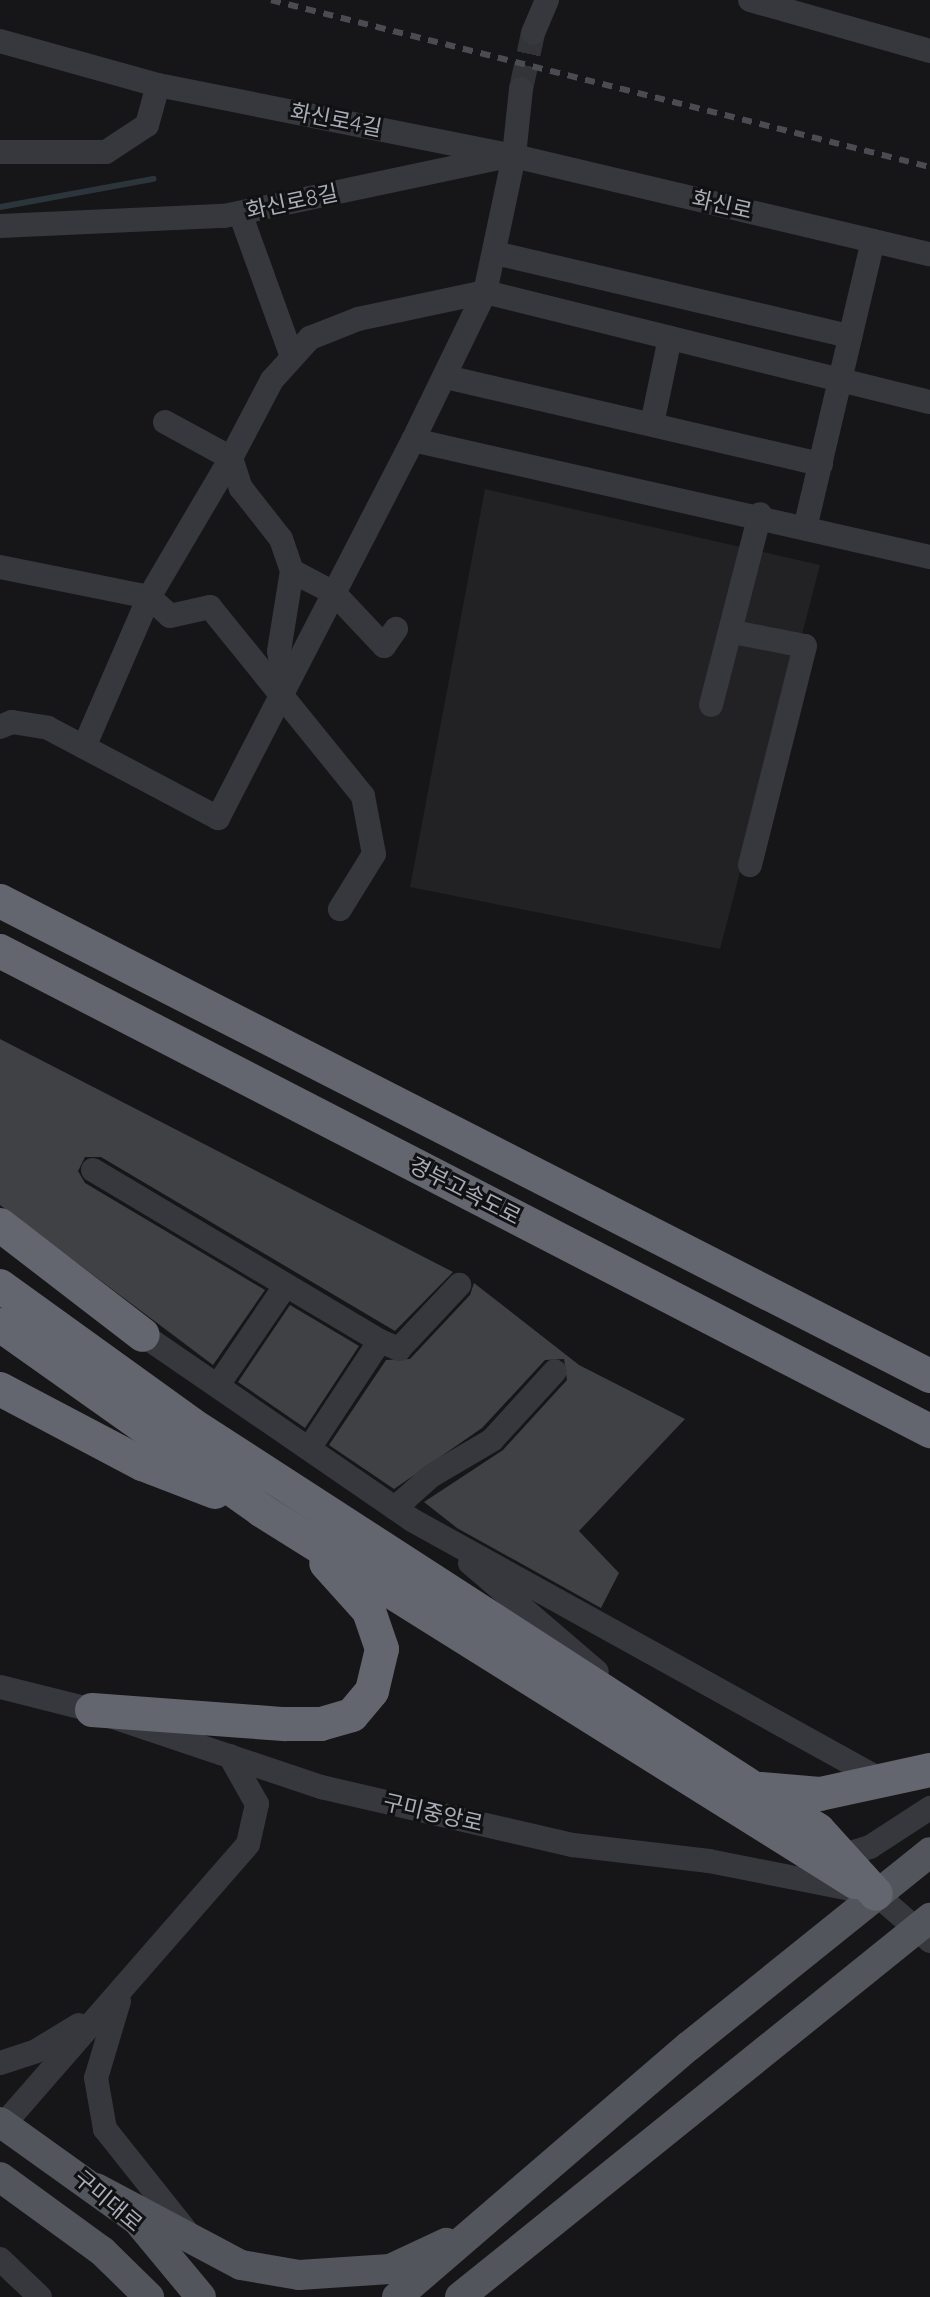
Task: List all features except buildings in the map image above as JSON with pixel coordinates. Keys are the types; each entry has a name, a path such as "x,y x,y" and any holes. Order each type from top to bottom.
{"highway":[{"name":"경부고속도로","path":"0,901 930,1376"},
{"name":"경부고속도로","path":"0,951 930,1431"},
{"path":"0,1225 143,1335"},
{"path":"0,1286 191,1424 657,1722 818,1830 828,1858"},
{"path":"0,1325 261,1510 828,1858 876,1894"},
{"path":"0,1389 142,1464 261,1510"},
{"path":"92,1710 284,1724 321,1724 352,1715 372,1691 382,1649 369,1611 302,1535"},
{"path":"756,1788 820,1794 930,1770"}],"main road":[{"path":"397,2297 930,1852"},
{"path":"460,2297 925,1930"},
{"name":"구미대로","path":"2,2123 137,2220 201,2297"},
{"name":"구미대로","path":"0,2177 102,2251 149,2297"},
{"path":"96,2188 241,2265 299,2275 357,2274 417,2260 512,2201"},
{"path":"484,2297 535,2240"}],"street":[{"path":"533,33 547,0"},
{"path":"750,0 930,51"},
{"name":"화신로4길","path":"0,41 158,85 514,156"},
{"path":"0,152 106,152 147,125 158,85"},
{"path":"0,727 12,722 48,728 218,818 446,377 485,292 514,156 521,89"},
{"name":"화신로8길","path":"0,226 240,213 514,156"},
{"name":"화신로","path":"514,156 930,254"},
{"path":"240,213 292,357"},
{"path":"806,524 873,241"},
{"path":"495,253 850,336"},
{"path":"84,747 149,597 231,458 259,402 310,338 358,319 485,292 930,402"},
{"path":"652,424 670,338"},
{"path":"446,377 821,464"},
{"path":"165,422 231,458 241,488 281,539 292,571 279,651 284,693"},
{"path":"413,440 806,524 930,557"},
{"path":"711,705 733,632 760,514"},
{"path":"0,567 149,597 170,616 210,607 284,693 363,796 374,854 340,909"},
{"path":"292,571 334,593 384,646 396,629"},
{"path":"733,632 805,646 750,865"},
{"path":"93,1170 380,1341 399,1349 459,1285"},
{"path":"220,1382 286,1285"},
{"path":"143,1335 220,1382 403,1514 883,1781"},
{"path":"310,1447 380,1341"},
{"path":"403,1514 431,1476 492,1440 555,1371"},
{"path":"437,1534 657,1722"},
{"name":"구미중앙로","path":"0,1687 92,1710 321,1787 573,1845 709,1861 876,1894"},
{"path":"2,2123 248,1844 257,1804 230,1756"},
{"path":"709,1861 828,1858 870,1847 930,1808"},
{"path":"876,1894 925,1930"},
{"path":"0,2063 68,2034 124,1987"},
{"path":"124,1987 96,2078 105,2129 196,2242"},
{"path":"0,2259 40,2297"}],"shaded area":[{"path":"485,489 820,565 720,949 410,887"}],"waterway":[{"path":"0,207 153,179"}],"tunnel":[{"path":"521,89 533,33"}],"railway":[{"path":"271,0 930,167"}]}
